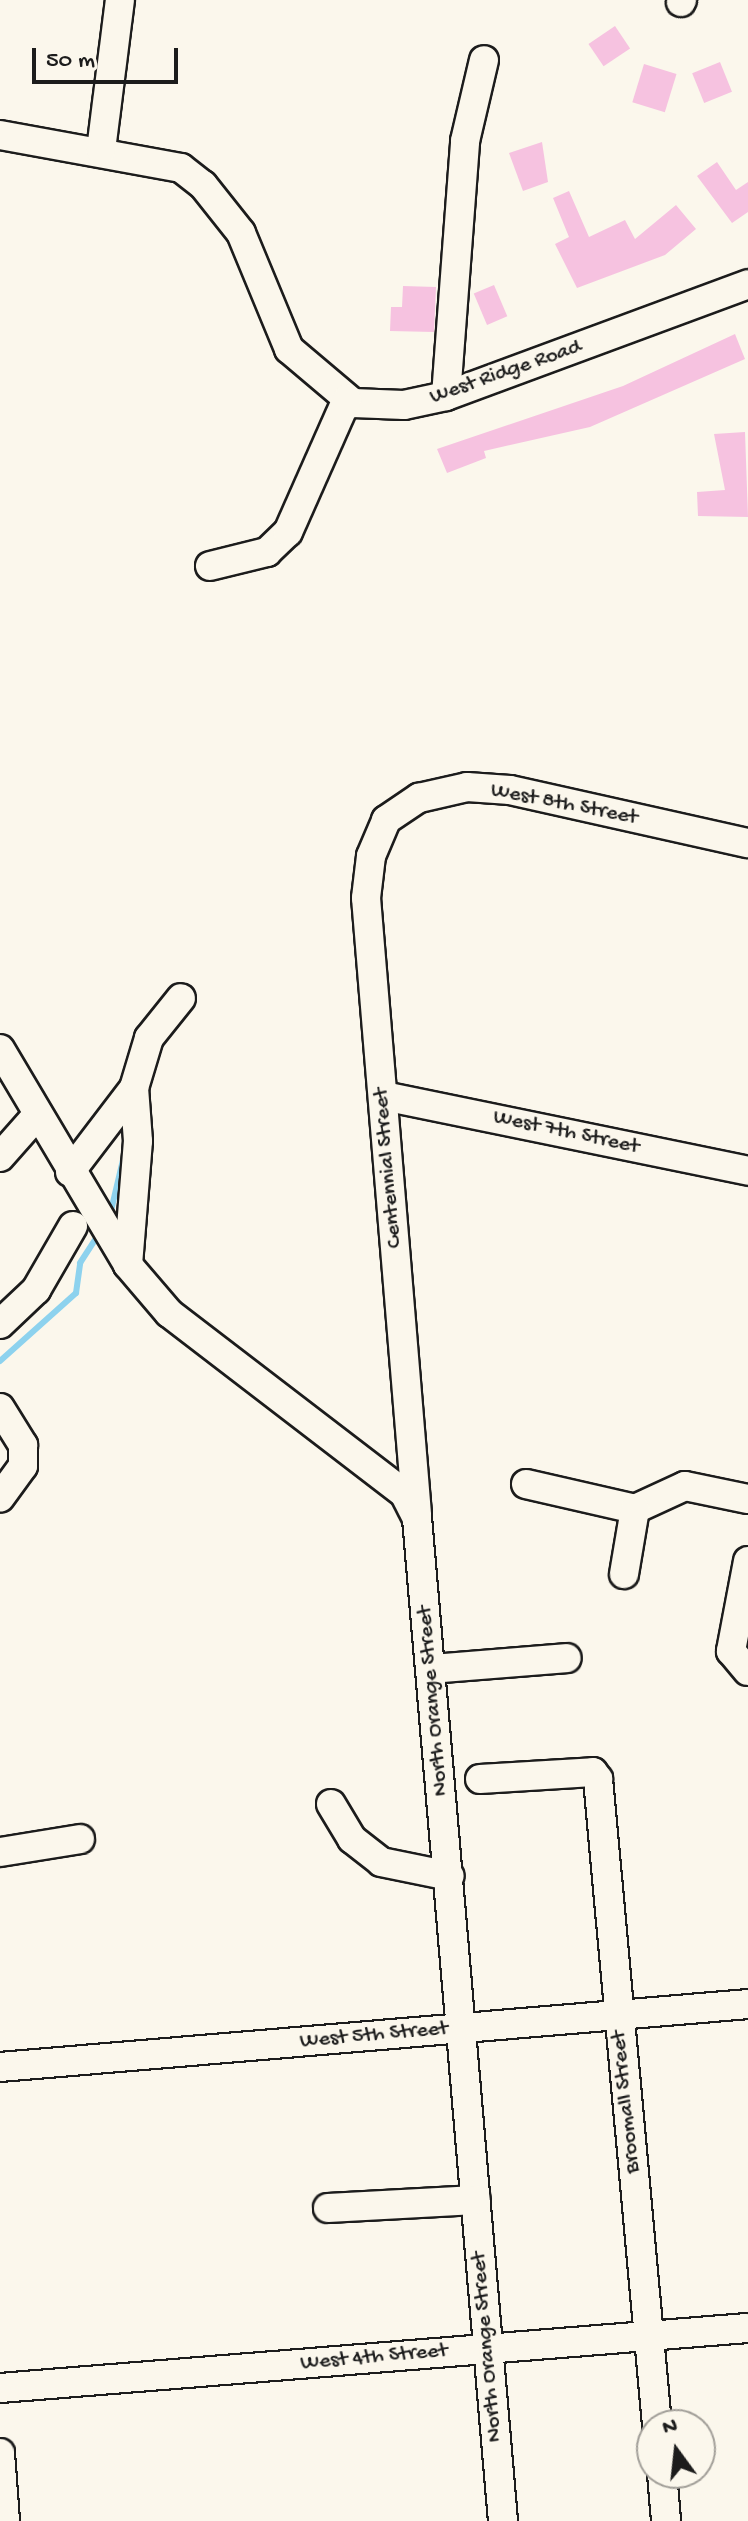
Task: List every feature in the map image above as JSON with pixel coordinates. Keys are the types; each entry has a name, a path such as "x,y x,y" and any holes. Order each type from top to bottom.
{"street":[{"path":"101,150 120,0"},
{"path":"446,396 465,141 484,60"},
{"path":"0,135 101,150 181,168 224,206 289,349 347,399 288,532 267,552 210,566"},
{"name":"West Ridge Road","path":"347,399 391,406 446,396 748,284"},
{"name":"West 8th Street","path":"386,820 419,798 495,789 748,843"},
{"name":"Centennial Street","path":"386,820 371,856 366,898 417,1518"},
{"path":"70,1172 134,1088 149,1038 181,998"},
{"name":"North Orange Street","path":"0,1049 70,1172 128,1265 169,1313 404,1493 417,1518 464,2028 503,2521"},
{"path":"128,1265 138,1141 134,1088"},
{"name":"West 7th Street","path":"384,1096 748,1171"},
{"path":"0,1157 38,1114"},
{"path":"0,1324 36,1290 73,1226"},
{"path":"0,1408 23,1445 23,1466 0,1498"},
{"path":"526,1484 635,1509 685,1486 748,1499"},
{"path":"624,1574 635,1509"},
{"path":"748,1561 731,1651 748,1671"},
{"path":"431,1669 567,1658"},
{"name":"Broomall Street","path":"480,1779 593,1772 598,1779 656,2409"},
{"path":"331,1804 352,1839 381,1862 450,1876"},
{"path":"0,1852 80,1839"},
{"name":"West 5th Street","path":"0,2067 748,2004"},
{"path":"328,2208 476,2200"},
{"name":"West 4th Street","path":"0,2388 748,2328"},
{"path":"0,2453 5,2521"},
{"path":"663,2489 666,2521"}],"building":[{"path":"615,26 630,48 604,66 588,44"},
{"path":"720,62 732,92 704,103 692,73"},
{"path":"644,64 677,74 665,112 632,102"},
{"path":"542,142 548,182 523,191 509,153"},
{"path":"717,162 736,190 748,182 748,212 732,223 697,176"},
{"path":"569,191 589,237 625,220 635,239 676,205 696,229 665,255 577,288 555,244 569,237 553,198"},
{"path":"494,285 507,316 487,325 474,294"},
{"path":"403,286 436,287 434,332 390,331 391,307 402,307"},
{"path":"735,334 745,359 590,427 484,451 486,458 447,473 437,449 623,386"},
{"path":"745,432 748,517 698,516 697,492 725,490 714,434"}],"waterway":[{"path":"110,1215 123,1160"},
{"path":"0,1361 76,1293 80,1263 100,1232"}]}
